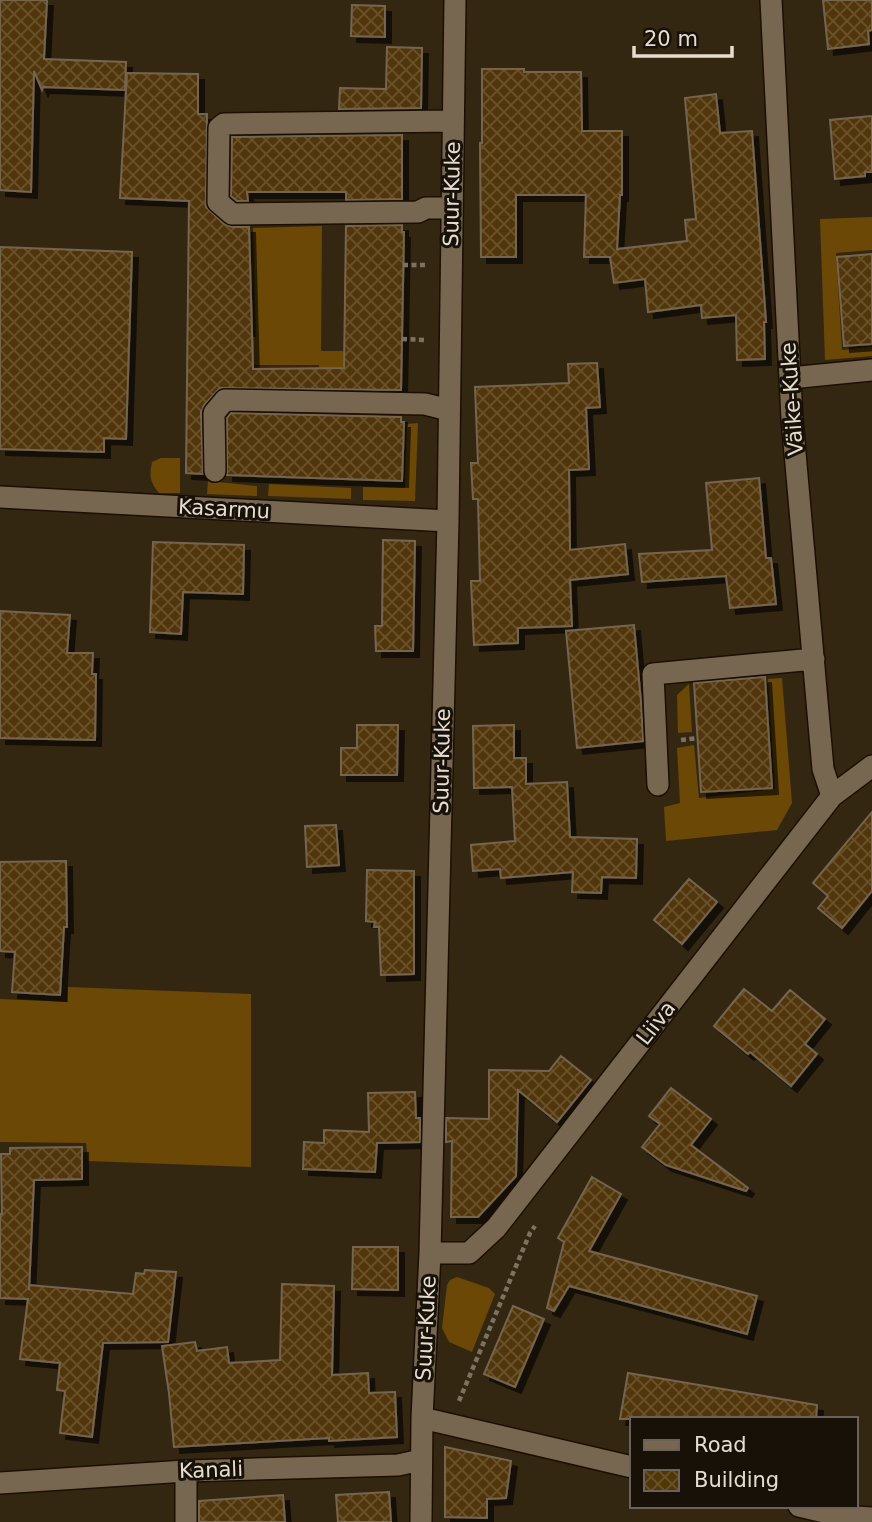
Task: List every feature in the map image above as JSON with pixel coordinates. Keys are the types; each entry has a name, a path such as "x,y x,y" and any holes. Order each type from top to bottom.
{"street":[{"name":"Suur-Kuke","path":"421,1522 448,521 455,0"},
{"name":"Väike-Kuke","path":"771,0 792,419 824,769 832,796"},
{"path":"452,208 426,208 418,212 232,214 218,202 219,128 224,124 453,121"},
{"path":"790,378 872,370"},
{"path":"215,471 214,413 225,400 425,404 449,410"},
{"name":"Kasarmu","path":"0,496 448,521"},
{"path":"658,785 653,674 814,659"},
{"name":"Liiva","path":"430,1253 469,1253 496,1228 832,796 872,766"},
{"path":"422,1418 630,1467"},
{"name":"Kanali","path":"0,1483 186,1471 398,1465 421,1460"},
{"path":"186,1471 186,1522"},
{"path":"807,1508 841,1516 872,1518"}],"path":[{"path":"403,265 426,265"},
{"path":"402,340 425,340"},
{"path":"450,1425 530,1233 537,1223"}],"shaded area":[{"path":"872,217 872,250 836,253 842,350 872,347 872,356 825,360 820,219"},
{"path":"322,226 321,351 344,351 341,391 319,391 319,365 253,365 226,337 256,337 253,228"},
{"path":"418,423 415,501 363,500 363,487 405,488 407,424"},
{"path":"161,458 180,458 180,493 159,493 152,482 152,462"},
{"path":"208,481 257,486 257,496 207,494"},
{"path":"269,484 351,488 351,499 268,496"},
{"path":"782,678 792,803 777,830 666,841 664,807 680,803 677,748 694,745 699,798 775,789 768,679"},
{"path":"689,684 692,732 678,733 677,695"},
{"path":"68,987 251,994 251,1167 88,1161 86,1143 0,1142 0,999 68,1002"},
{"path":"457,1277 489,1288 495,1294 472,1352 449,1342 442,1328 447,1285"}],"building":[{"path":"0,0 47,0 44,59 126,62 125,90 43,87 42,90 34,71 31,192 0,190"},
{"path":"823,0 872,0 869,44 828,49"},
{"path":"352,5 385,6 385,37 351,36"},
{"path":"387,47 422,48 421,108 339,109 340,88 386,89"},
{"path":"482,69 581,72 582,131 622,131 622,195 617,249 687,241 685,220 696,219 685,98 716,94 720,133 752,131 766,322 765,359 737,360 736,315 702,318 701,305 648,312 645,279 614,283 610,257 584,257 586,195 516,195 516,257 481,257"},
{"path":"127,73 198,74 198,114 207,114 206,207 224,224 249,227 253,369 344,368 346,226 402,225 401,390 220,388 201,412 203,474 186,473 189,201 120,198"},
{"path":"872,116 872,172 865,172 865,176 835,179 830,120"},
{"path":"402,135 402,199 346,200 346,192 247,192 248,201 237,201 231,196 232,137"},
{"path":"0,247 132,252 126,439 104,438 104,452 0,449"},
{"path":"872,254 872,344 844,346 837,257"},
{"path":"597,363 600,407 586,408 589,469 569,470 570,550 625,544 628,574 570,580 572,626 518,628 518,643 474,645 471,581 480,581 478,499 473,499 471,463 478,463 475,387 569,383 568,364"},
{"path":"231,413 401,417 401,422 404,422 402,481 227,475 227,418"},
{"path":"759,478 766,558 771,558 776,604 730,608 726,576 642,582 639,554 712,550 706,483"},
{"path":"383,540 415,541 413,651 376,651 375,626 382,626"},
{"path":"153,542 244,545 243,594 183,592 181,634 150,632"},
{"path":"0,611 70,615 67,653 93,653 92,674 96,674 95,740 0,738"},
{"path":"634,625 643,741 577,748 566,631"},
{"path":"765,677 772,788 701,792 694,683"},
{"path":"357,725 398,725 397,775 341,775 341,748 357,748"},
{"path":"514,725 514,758 526,758 526,784 567,782 570,837 637,839 636,878 602,877 601,893 572,892 573,872 501,878 500,869 473,871 471,845 515,841 512,787 474,788 473,726"},
{"path":"872,812 872,891 842,928 818,908 828,896 813,883"},
{"path":"336,825 339,865 307,867 305,826"},
{"path":"66,861 67,927 64,927 60,995 12,992 15,952 0,951 0,862"},
{"path":"367,870 414,871 414,974 381,975 379,927 374,927 375,922 366,921"},
{"path":"689,879 717,902 682,944 654,920"},
{"path":"744,989 772,1011 790,990 825,1019 805,1044 817,1054 791,1086 714,1026"},
{"path":"561,1056 591,1080 557,1122 518,1090 516,1176 478,1217 451,1217 452,1141 446,1142 446,1118 489,1119 489,1070 549,1071"},
{"path":"671,1088 711,1119 691,1145 748,1188 746,1191 666,1165 642,1147 660,1124 649,1116"},
{"path":"415,1092 416,1118 420,1118 420,1142 377,1143 375,1172 303,1169 304,1142 324,1143 324,1130 369,1132 368,1093"},
{"path":"82,1147 82,1179 34,1180 29,1285 133,1294 136,1273 144,1274 145,1270 176,1272 168,1342 103,1343 92,1437 60,1433 65,1391 57,1390 60,1363 20,1359 28,1299 0,1298 1,1154 10,1154 10,1148"},
{"path":"592,1177 621,1194 589,1251 757,1296 747,1334 569,1286 554,1311 547,1308 564,1242 558,1238"},
{"path":"353,1247 398,1247 398,1290 352,1289"},
{"path":"282,1284 334,1286 332,1375 368,1373 369,1393 395,1392 397,1437 174,1447 162,1346 195,1342 197,1351 227,1347 229,1363 280,1360"},
{"path":"513,1306 544,1319 515,1387 484,1374"},
{"path":"628,1373 817,1405 816,1417 620,1419"},
{"path":"445,1447 511,1461 506,1498 487,1499 487,1518 445,1517"},
{"path":"389,1492 391,1522 338,1522 336,1495"},
{"path":"283,1495 285,1522 199,1522 199,1501"}]}
